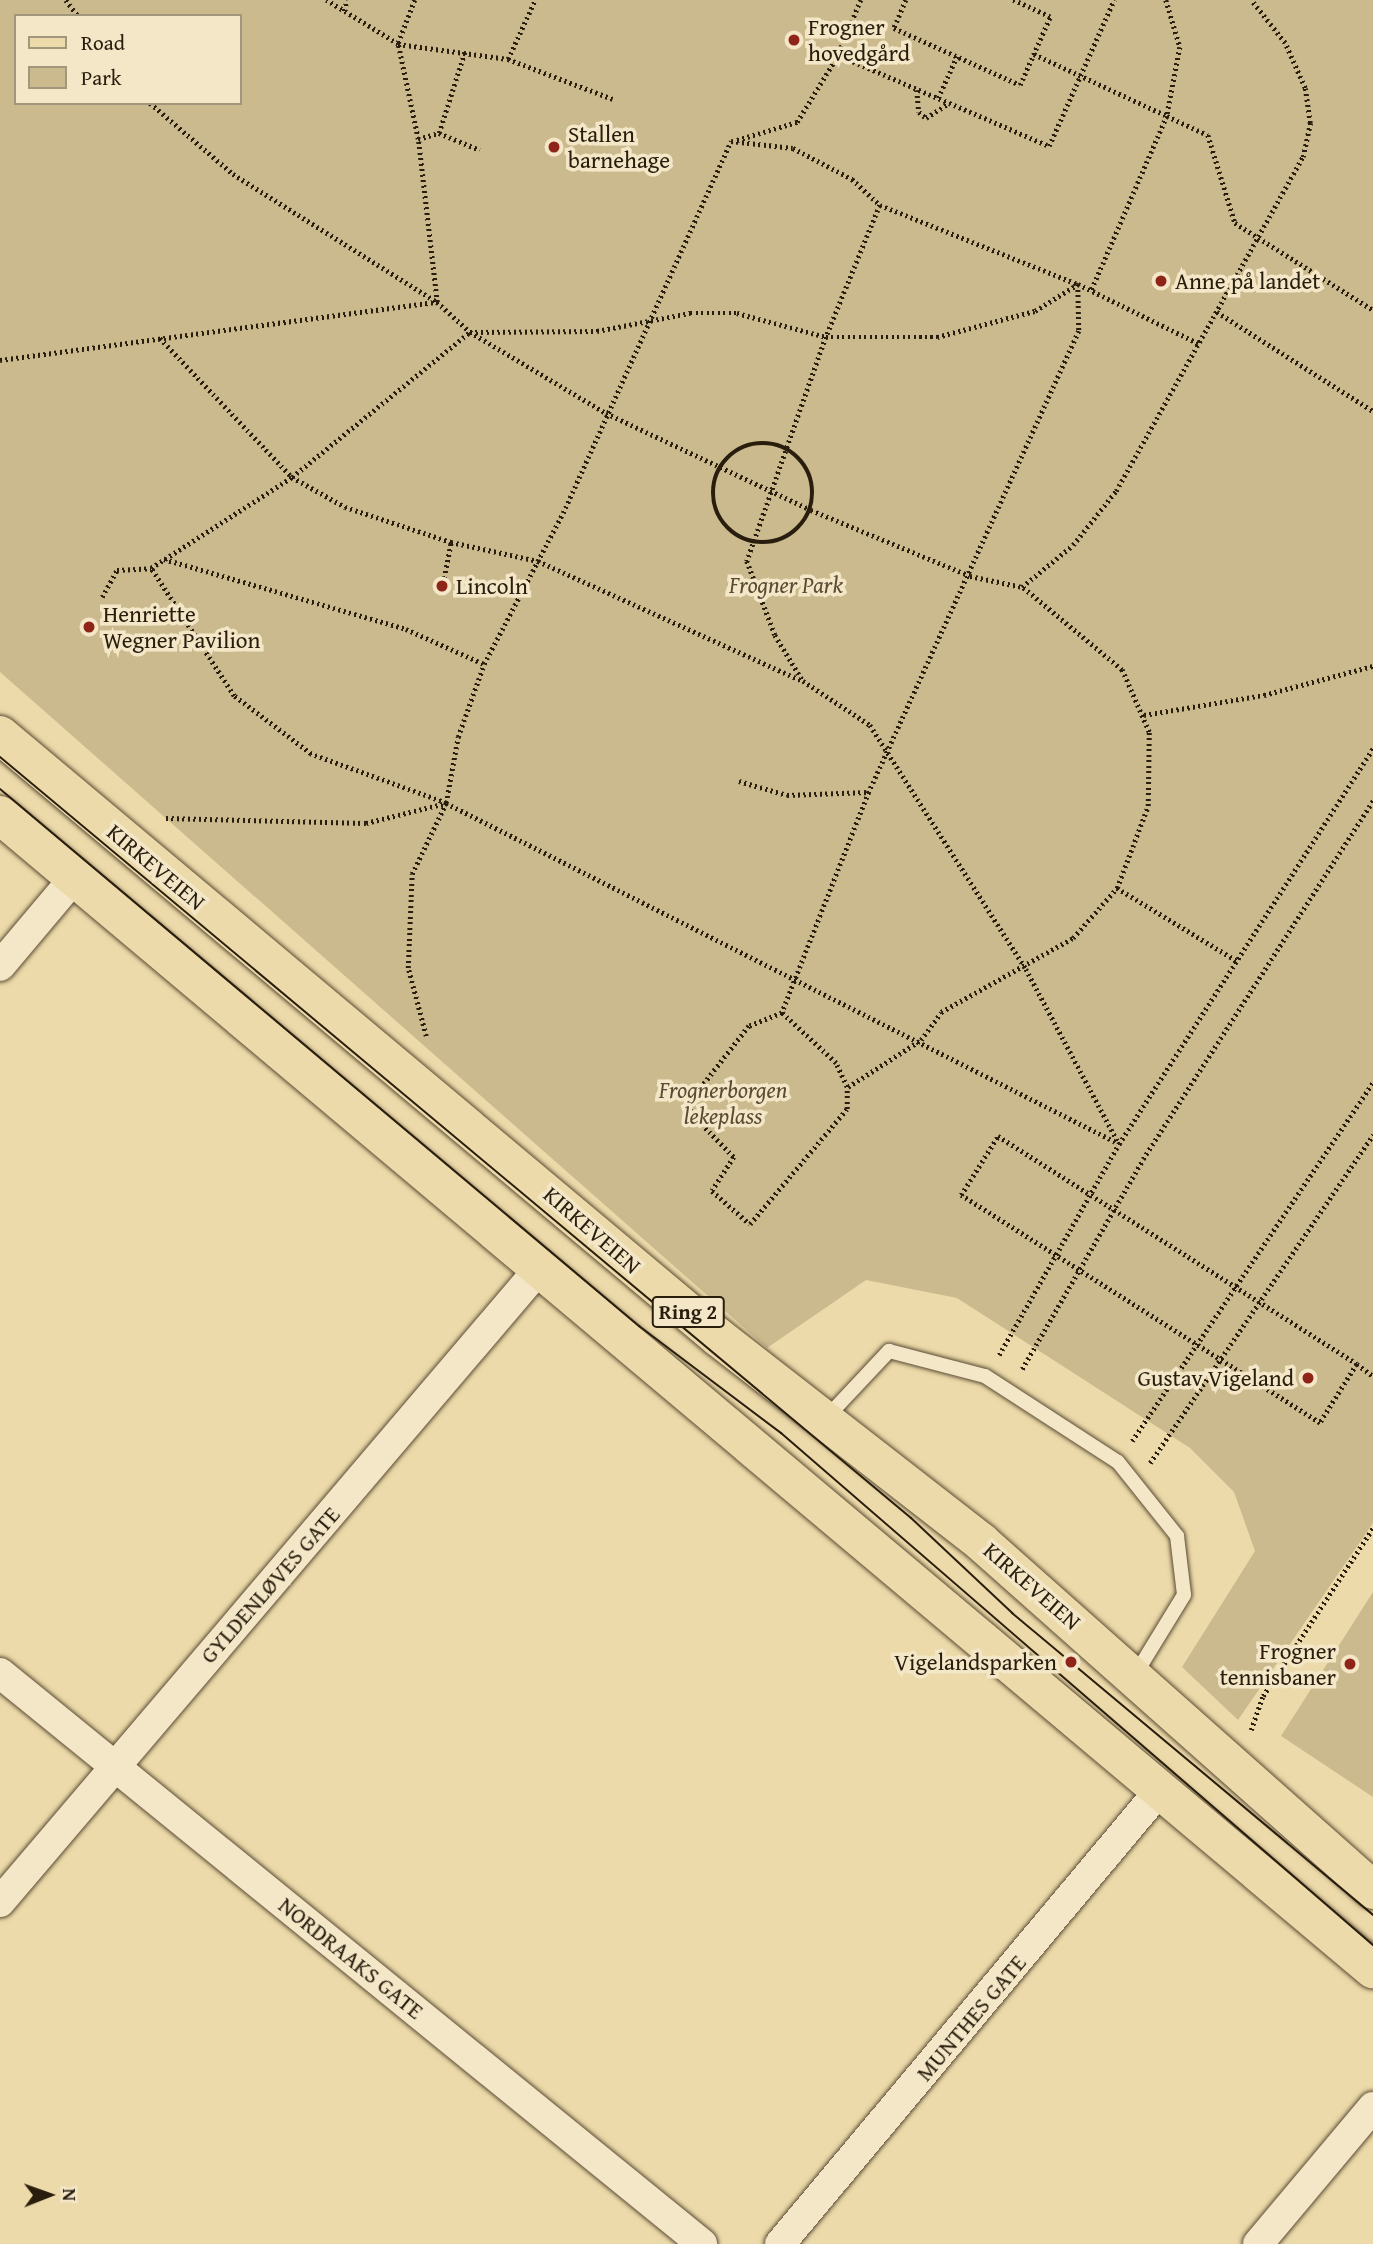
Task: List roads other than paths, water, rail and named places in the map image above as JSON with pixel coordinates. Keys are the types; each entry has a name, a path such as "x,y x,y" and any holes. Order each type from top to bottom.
{"main road":[{"name":"KIRKEVEIEN","path":"0,735 719,1338 827,1417 1135,1675 1373,1890"},
{"name":"Ring 2","path":"0,815 1373,1969"}],"street":[{"path":"0,966 74,878"},
{"name":"GYLDENLØVES GATE","path":"0,1902 539,1269"},
{"name":"NORDRAAKS GATE","path":"0,1673 702,2244"},
{"name":"MUNTHES GATE","path":"780,2244 1160,1790"},
{"path":"1258,2244 1373,2107"}],"lane":[{"path":"827,1417 889,1351 985,1376 1118,1462 1177,1536 1184,1595 1135,1675"}],"tram line":[{"path":"0,757 911,1518 1012,1613 1373,1915"},
{"path":"0,789 639,1326 781,1433 1373,1945"}],"place":[{"name":"Frogner hovedgård","path":"794,40"},
{"name":"Stallen barnehage","path":"554,147"},
{"name":"Anne på landet","path":"1161,281"},
{"name":"Lincoln","path":"442,586"},
{"name":"Henriette Wegner Pavilion","path":"89,627"},
{"name":"Gustav Vigeland","path":"1308,1378"},
{"name":"Vigelandsparken","path":"1071,1662"},
{"name":"Frogner tennisbaner","path":"1350,1664"}],"park label":[{"name":"Frogner Park","path":"786,585"},
{"name":"Frognerborgen lekeplass","path":"723,1103"}]}
